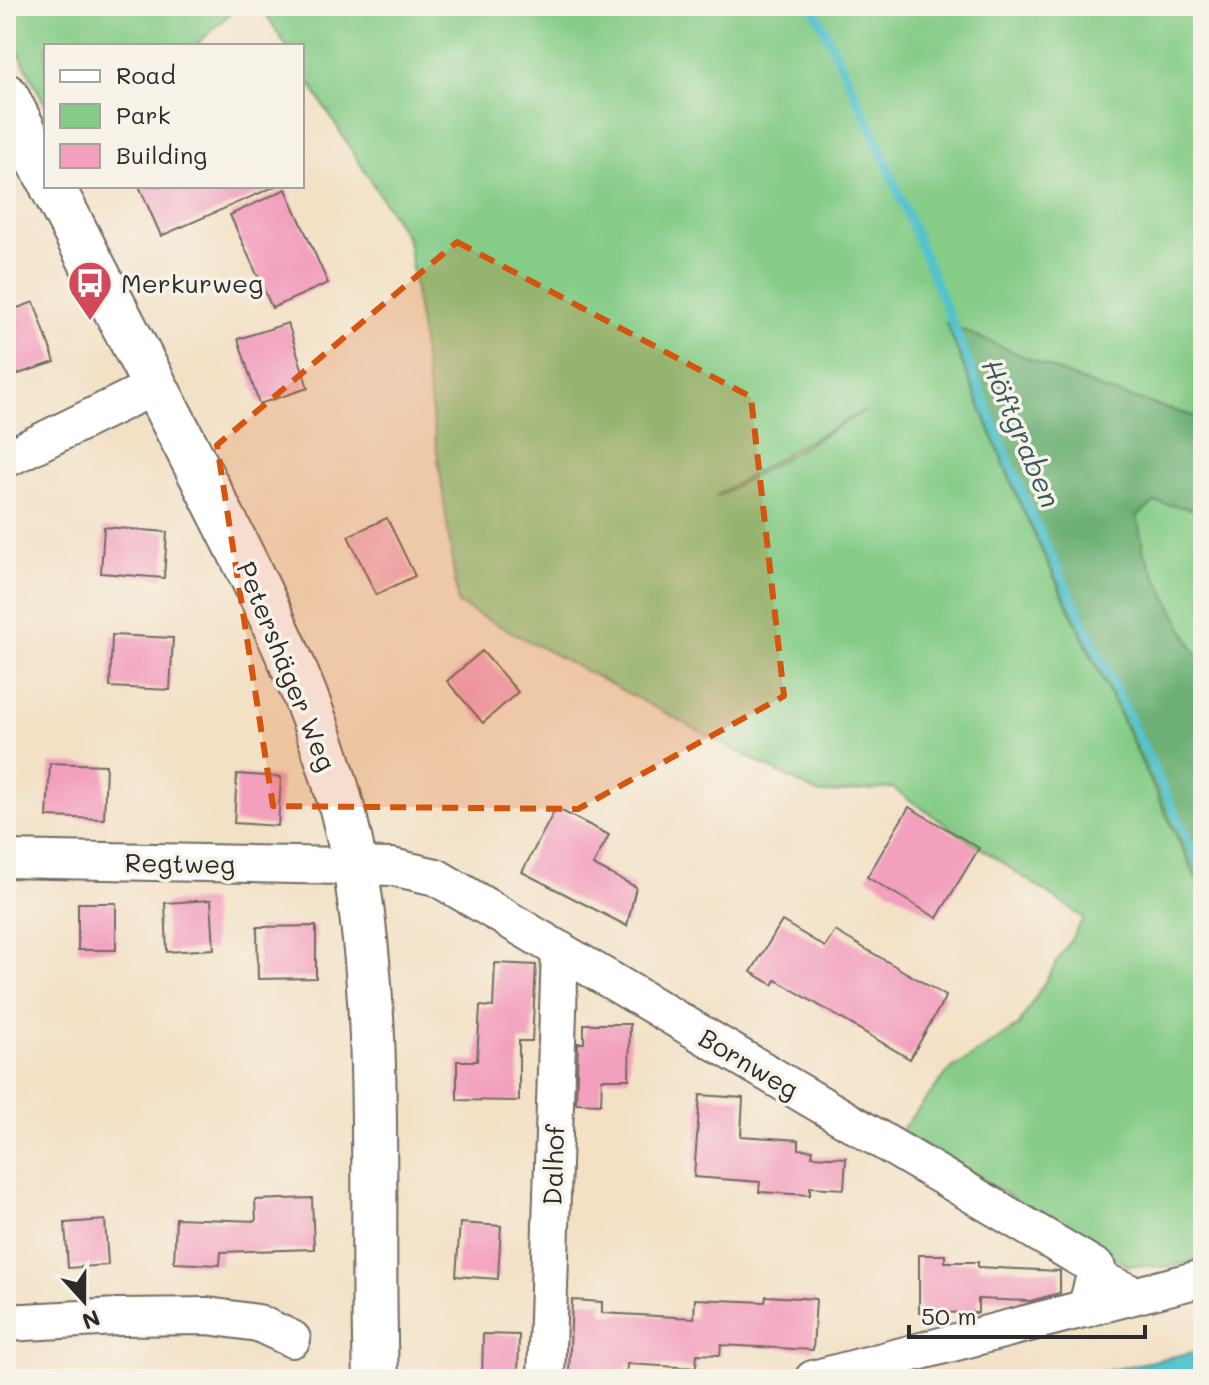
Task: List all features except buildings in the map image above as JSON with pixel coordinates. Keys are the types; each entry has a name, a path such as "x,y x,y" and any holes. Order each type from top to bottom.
{"street":[{"path":"6,96 44,170"},
{"name":"Petershäger Weg","path":"53,188 248,567 311,712 339,797 355,867 366,957 373,1058 376,1379"},
{"path":"6,459 155,386"},
{"name":"Regtweg","path":"6,859 355,867"},
{"name":"Bornweg","path":"355,867 392,867 436,877 1097,1268"},
{"name":"Dalhof","path":"546,1379 560,950"},
{"path":"1086,1309 1097,1268"},
{"path":"813,1379 1203,1278"},
{"path":"6,1323 208,1316 258,1323 292,1339"}],"lane":[{"path":"1097,1268 1151,1292"}],"highlighted area":[{"path":"457,242 751,397 784,696 578,809 273,806 217,445"}],"green space":[{"path":"6,6 238,6 197,44 44,44 44,102 6,28"},
{"path":"261,6 1203,6 1203,419 1098,388 947,324 1022,508 1203,892 1203,1259 1169,1267 1127,1265 900,1132 948,1072 1018,1026 1084,918 892,788 819,794 458,604 408,240 304,74 304,44 285,44","holes":["865,411 717,497 797,447"]},
{"path":"946,323 1098,388 1203,419 1203,511 1156,502 1137,516 1144,553 1203,667 1203,892 1022,508"},
{"path":"1155,502 1203,511 1203,667 1144,553 1137,516"}],"water":[{"path":"1203,1350 1203,1379 1070,1379"}],"waterway":[{"name":"Höftgraben","path":"813,6 875,136 1029,509 1203,871"}],"place":[{"name":"Merkurweg","path":"90,322"}]}
